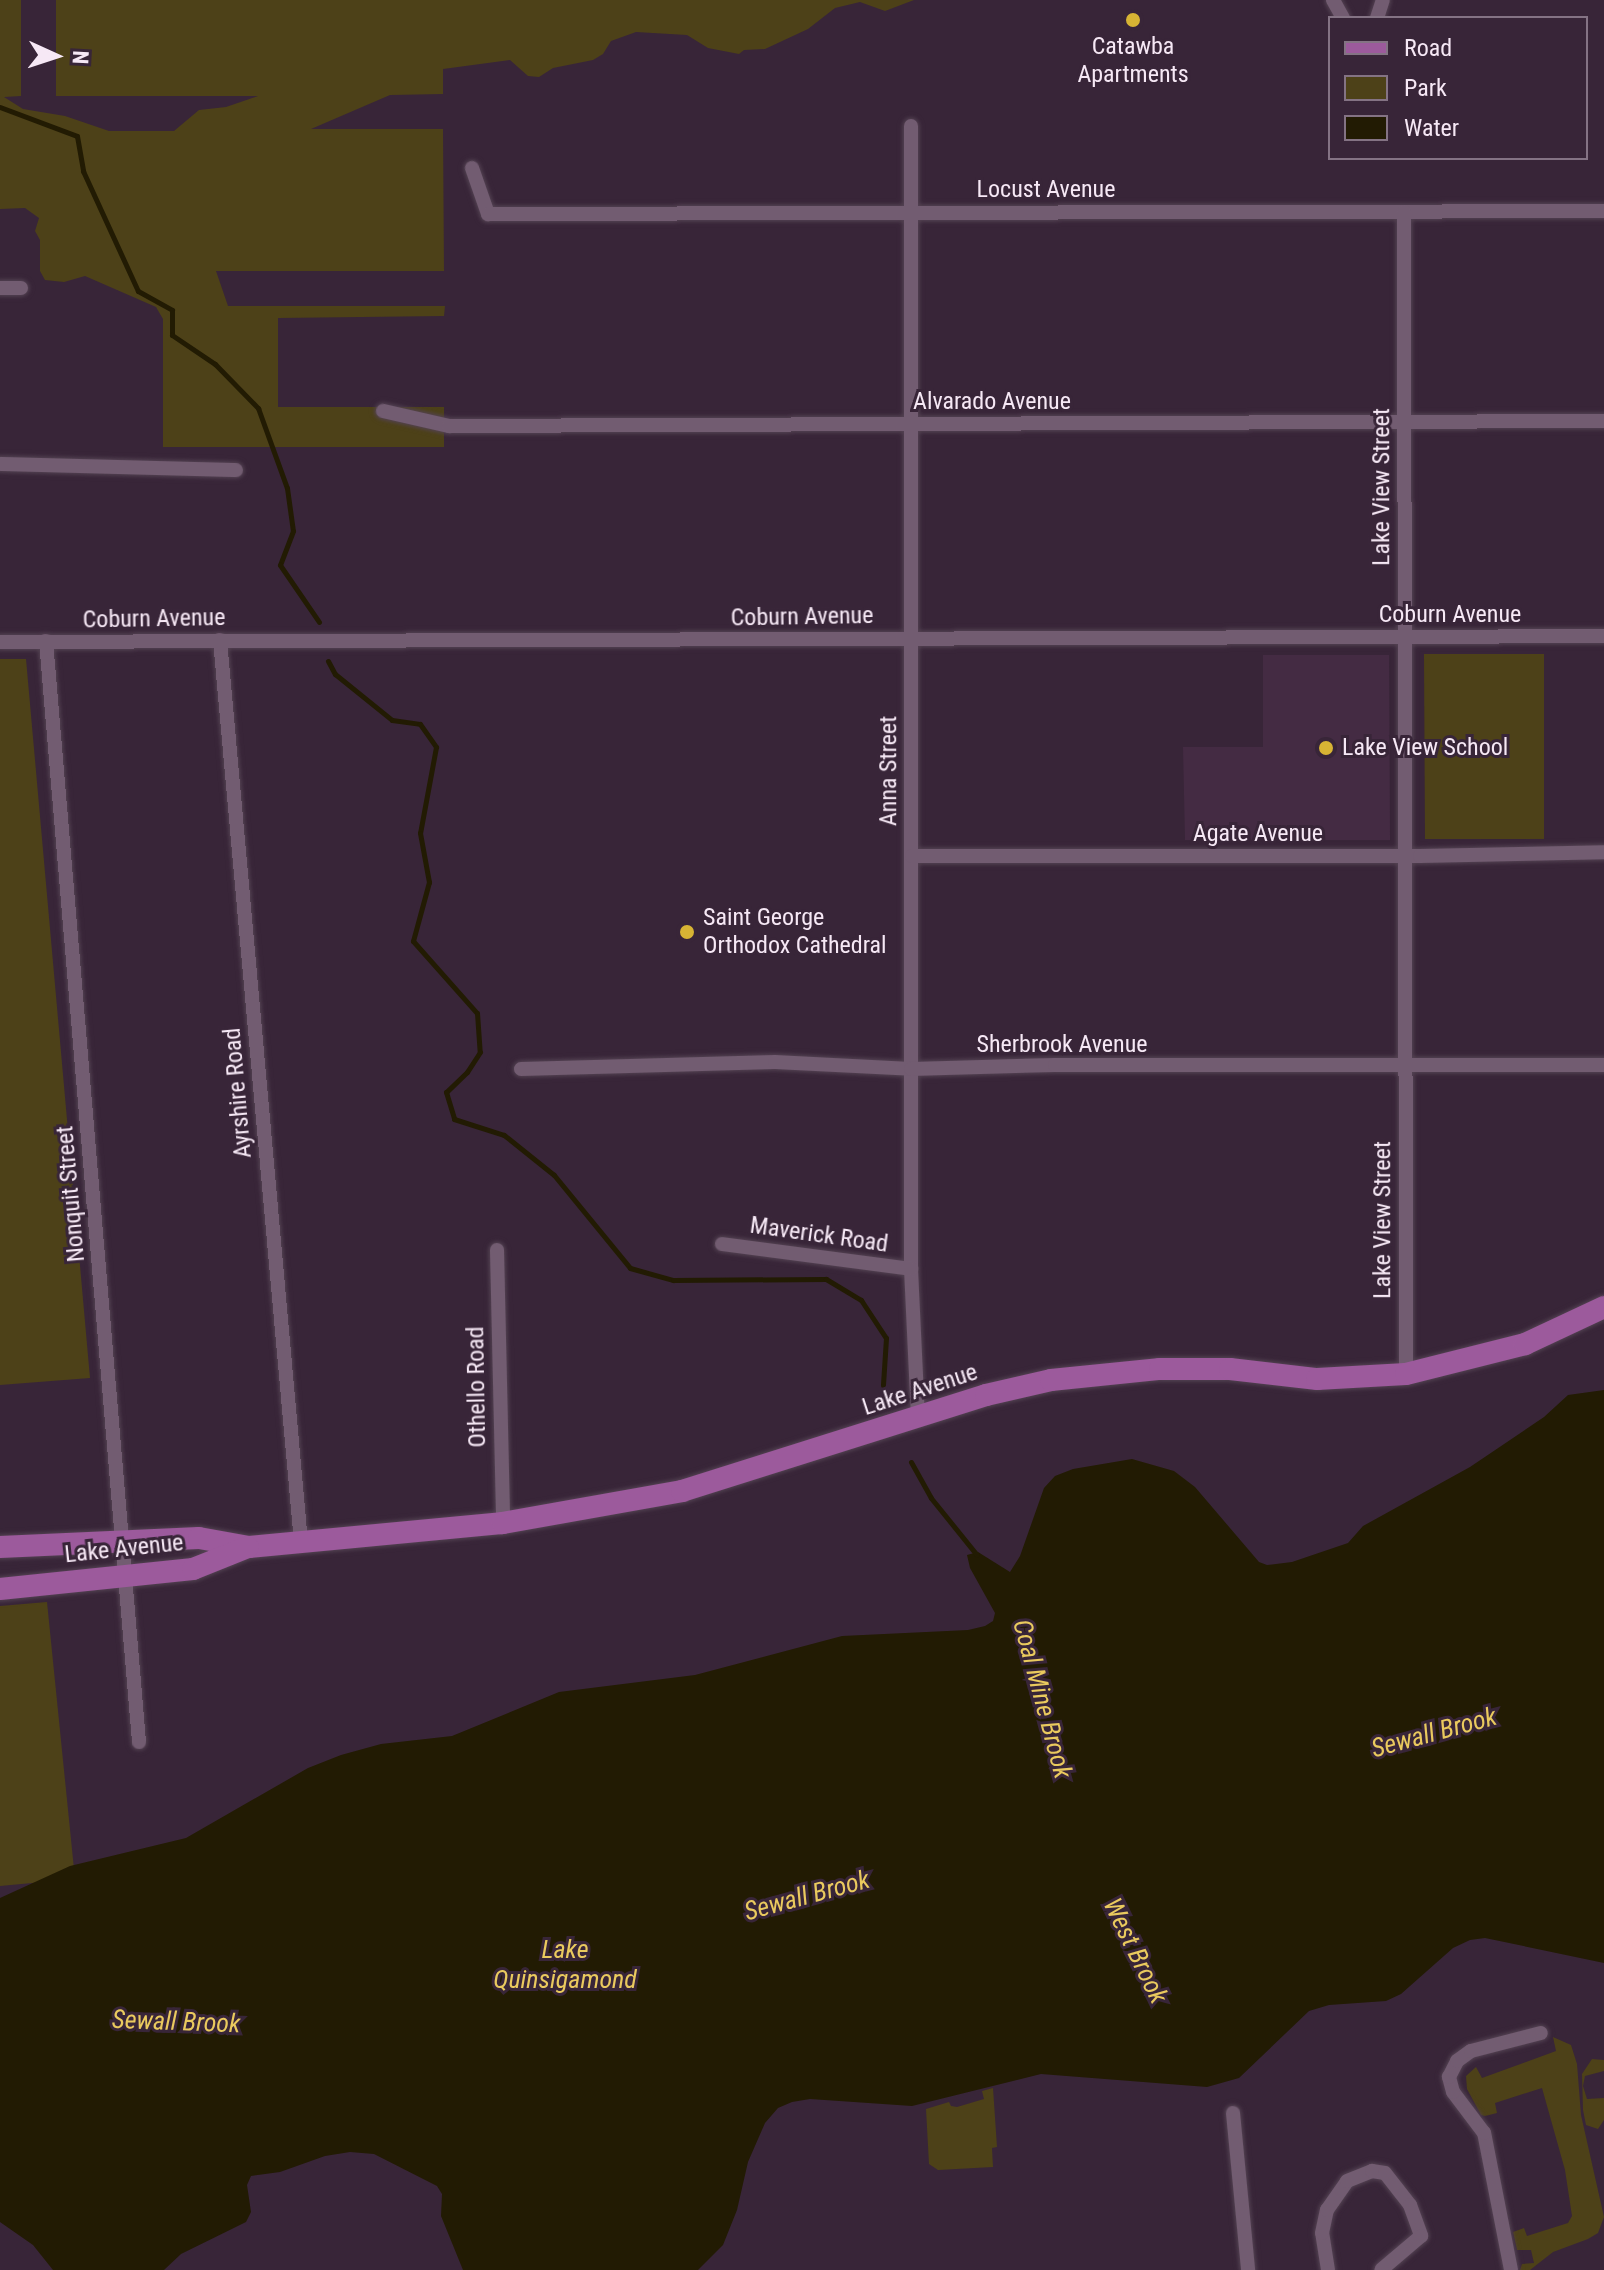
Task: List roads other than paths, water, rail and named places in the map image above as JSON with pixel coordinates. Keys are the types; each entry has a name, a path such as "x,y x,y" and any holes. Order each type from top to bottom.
{"main road":[{"name":"Lake Avenue","path":"0,1547 199,1538 249,1547 503,1523 682,1491 1006,1390 1108,1372 1230,1369 1334,1379 1406,1374 1525,1344 1604,1307"},
{"name":"Lake Avenue","path":"0,1589 193,1569 249,1547"}],"street":[{"name":"Anna Street","path":"911,126 908,424 912,856 911,1269 918,1417"},
{"name":"Locust Avenue","path":"472,168 488,214 1604,211"},
{"name":"Lake View Street","path":"1404,212 1406,1374"},
{"path":"0,288 21,288"},
{"name":"Alvarado Avenue","path":"383,411 449,426 1604,421"},
{"path":"0,464 236,470"},
{"name":"Coburn Avenue","path":"0,642 1604,636"},
{"name":"Ayrshire Road","path":"220,640 301,1542"},
{"name":"Nonquit Street","path":"46,641 139,1742"},
{"name":"Agate Avenue","path":"912,856 1403,856 1604,852"},
{"name":"Sherbrook Avenue","path":"521,1069 775,1062 911,1069 1055,1065 1604,1065"},
{"name":"Maverick Road","path":"722,1244 911,1269"},
{"name":"Othello Road","path":"497,1250 503,1523"},
{"path":"1511,2270 1488,2145 1480,2126 1453,2092 1449,2077 1457,2061 1471,2051 1541,2033"},
{"path":"1233,2113 1248,2270"},
{"path":"1328,2270 1322,2233 1327,2210 1339,2189 1365,2171 1385,2173 1410,2205 1421,2236 1381,2270"}],"water":[{"name":"Lake Quinsigamond","path":"1604,1390 1604,1963 1485,1938 1470,1940 1453,1948 1401,1994 1386,2001 1329,2005 1309,2011 1239,2078 1207,2087 1041,2074 912,2106 810,2099 792,2102 778,2108 765,2123 748,2162 737,2210 723,2245 698,2270 463,2270 441,2216 442,2194 437,2186 374,2154 350,2152 325,2156 280,2172 251,2176 247,2185 251,2212 246,2222 181,2254 164,2270 53,2270 33,2245 0,2222 0,1898 70,1866 186,1838 308,1768 341,1755 381,1744 452,1736 559,1692 695,1675 842,1636 968,1630 985,1626 993,1621 995,1613 970,1568 967,1555 978,1552 1010,1572 1020,1556 1044,1488 1055,1476 1073,1469 1132,1459 1174,1471 1195,1487 1259,1562 1267,1565 1292,1562 1348,1543 1363,1526 1470,1467 1544,1417 1568,1395"}],"waterway":[{"name":"Coal Mine Brook","path":"0,107 77,136 83,171 138,291 172,310 172,335 215,364 258,408 287,488 293,531 280,565 319,622"},
{"name":"Coal Mine Brook","path":"328,661 335,674 392,720 420,724 436,747 420,833 429,882 413,941 477,1013 480,1052 467,1072 446,1092 454,1119 504,1135 554,1175 630,1268 673,1280 826,1279 861,1300 886,1338 883,1385"},
{"name":"Coal Mine Brook","path":"911,1462 931,1498 977,1555"}],"place":[{"name":"Catawba Apartments","path":"1133,20"},
{"name":"Lake View School","path":"1326,748"},
{"name":"Saint George Orthodox Cathedral","path":"687,932"}],"water label":[{"name":"Sewall Brook","path":"1434,1733"},
{"name":"Sewall Brook","path":"807,1896"},
{"name":"West Brook","path":"1135,1951"},
{"name":"Sewall Brook","path":"176,2022"}]}
